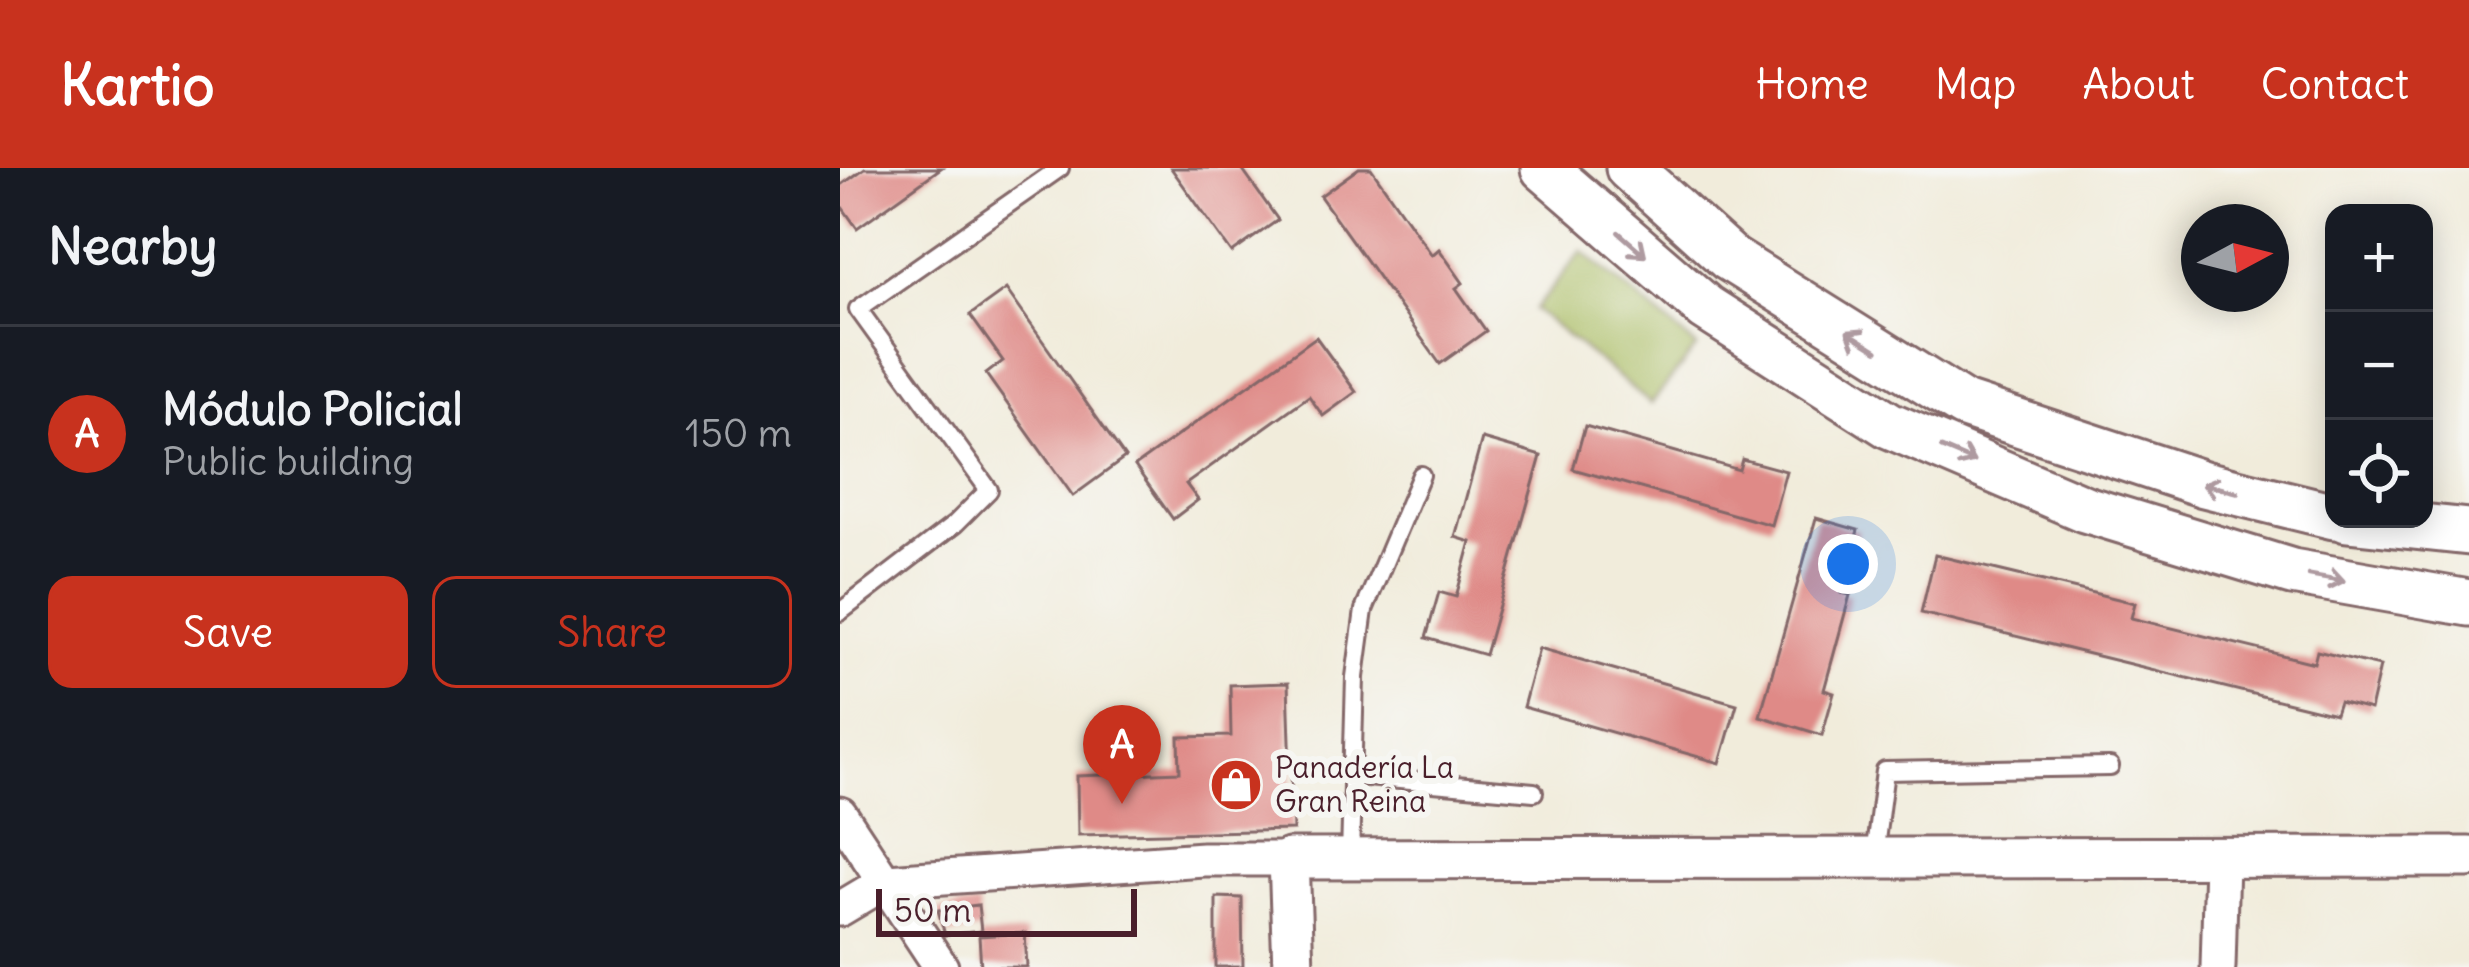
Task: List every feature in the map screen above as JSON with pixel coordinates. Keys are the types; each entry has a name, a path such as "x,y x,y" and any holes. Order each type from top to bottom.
{"main road":[{"path":"1544,168 1706,308 1889,424 2085,509 2292,572 2469,604"},
{"path":"1629,168 1730,258 1964,405 2204,484 2325,514"},
{"path":"2431,528 2469,532"}],"street":[{"path":"840,814 941,967"},
{"path":"840,909 886,881 1203,859 2469,857"},
{"path":"1289,859 1293,967"},
{"path":"2218,967 2221,860"}],"lane":[{"path":"840,612 955,524 989,490 858,309 1060,168"},
{"path":"1350,859 1355,677 1364,610 1421,475"},
{"path":"1873,859 1885,770 2110,767"},
{"path":"1355,776 1534,792"}],"green space":[{"path":"1582,251 1697,347 1651,404 1535,310"}],"building":[{"path":"865,168 941,168 857,228 840,204 840,186"},
{"path":"1171,168 1241,168 1278,220 1232,253"},
{"path":"1359,168 1371,168 1432,255 1439,249 1463,283 1456,288 1486,331 1440,364 1320,196"},
{"path":"1006,289 1125,458 1073,496 986,374 1003,361 970,315"},
{"path":"1316,337 1356,392 1323,416 1309,396 1186,484 1198,500 1173,519 1135,466"},
{"path":"1585,426 1739,470 1742,459 1786,471 1771,525 1573,469"},
{"path":"1482,439 1541,456 1485,655 1426,638 1439,592 1456,597 1471,542 1455,537"},
{"path":"1816,518 1858,530 1841,593 1850,595 1824,690 1834,693 1822,735 1760,716"},
{"path":"1935,555 2135,603 2131,618 2314,663 2317,651 2380,666 2370,710 2339,702 2335,714 1921,613"},
{"path":"1539,648 1737,704 1720,763 1523,707"},
{"name":"Panadería La Gran Reina","path":"1288,683 1293,830 1078,835 1077,776 1180,772 1179,737 1231,736 1230,685"},
{"path":"1216,897 1242,898 1243,967 1216,967"},
{"path":"978,905 981,931 945,935 938,910"},
{"path":"1025,933 1027,967 981,967 979,936"}],"place":[{"name":"Panadería La Gran Reina","path":"1236,785"},
{"name":"Módulo Policial","path":"1122,804"}]}
